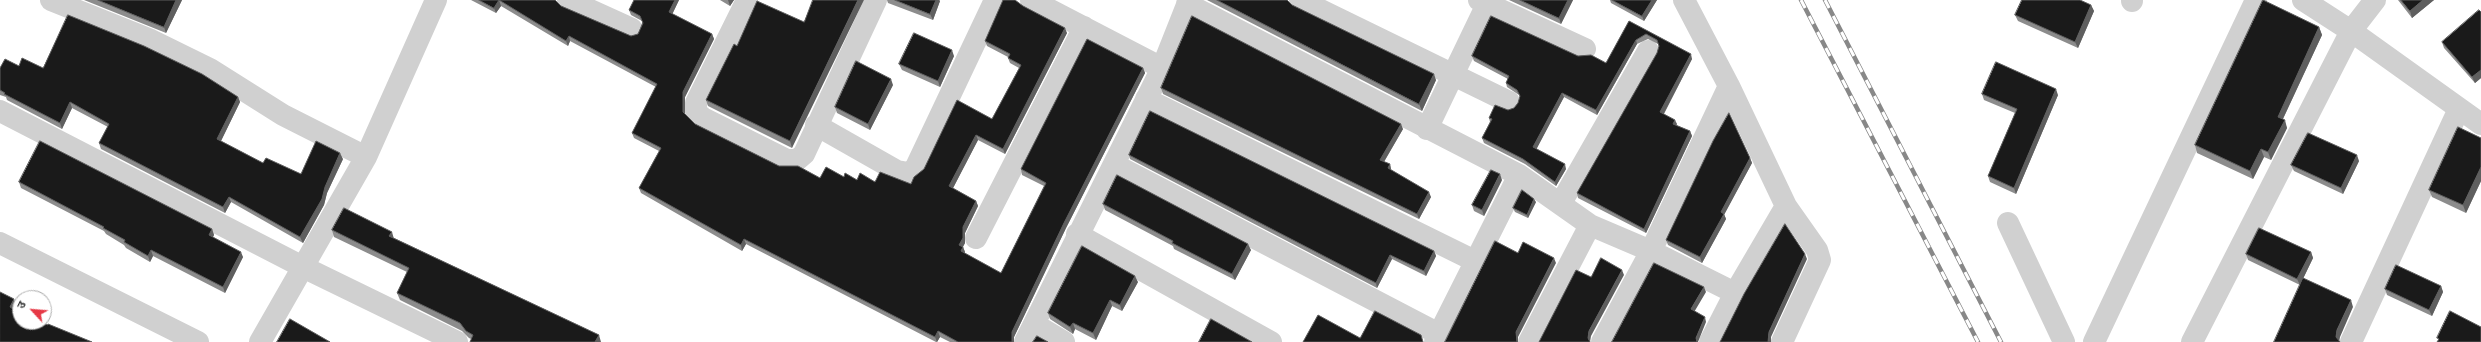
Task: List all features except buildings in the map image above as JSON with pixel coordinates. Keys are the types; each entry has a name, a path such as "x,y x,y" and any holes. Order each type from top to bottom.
{"street":[{"path":"51,0 151,40 210,69 283,115 366,157"},
{"path":"260,342 366,157 436,0"},
{"path":"568,0 632,29"},
{"path":"746,0 696,103 696,112 703,118 787,160 797,160 804,154 816,125 876,0"},
{"path":"816,125 897,171 908,173 915,169 995,0"},
{"path":"1031,0 1162,68"},
{"path":"1300,0 1455,74 1509,102"},
{"path":"1684,0 1729,86 1786,206 1816,250 1820,260 1782,342"},
{"path":"2094,342 2256,0"},
{"path":"2303,0 2351,31 2481,124"},
{"path":"1427,129 1455,74 1485,1 1585,49"},
{"path":"1064,342 1030,333 1077,234 1115,165 1162,68 1188,2 1427,129 1519,175 1590,224 1651,251 1736,293"},
{"path":"2192,342 2367,2"},
{"path":"976,238 1084,27"},
{"path":"1562,204 1648,51"},
{"path":"1602,342 1651,251 1729,86"},
{"path":"1146,100 1477,262"},
{"path":"2351,342 2459,109"},
{"path":"0,111 303,267 456,342"},
{"path":"1115,165 1437,338 1477,262 1519,175"},
{"path":"1710,342 1736,293 1786,206"},
{"path":"2008,223 2064,342"},
{"path":"1529,342 1590,224"},
{"path":"1077,234 1271,342"},
{"path":"0,243 198,342"}],"railway":[{"path":"1801,0 1978,342"},
{"path":"1825,0 2001,342"}]}
